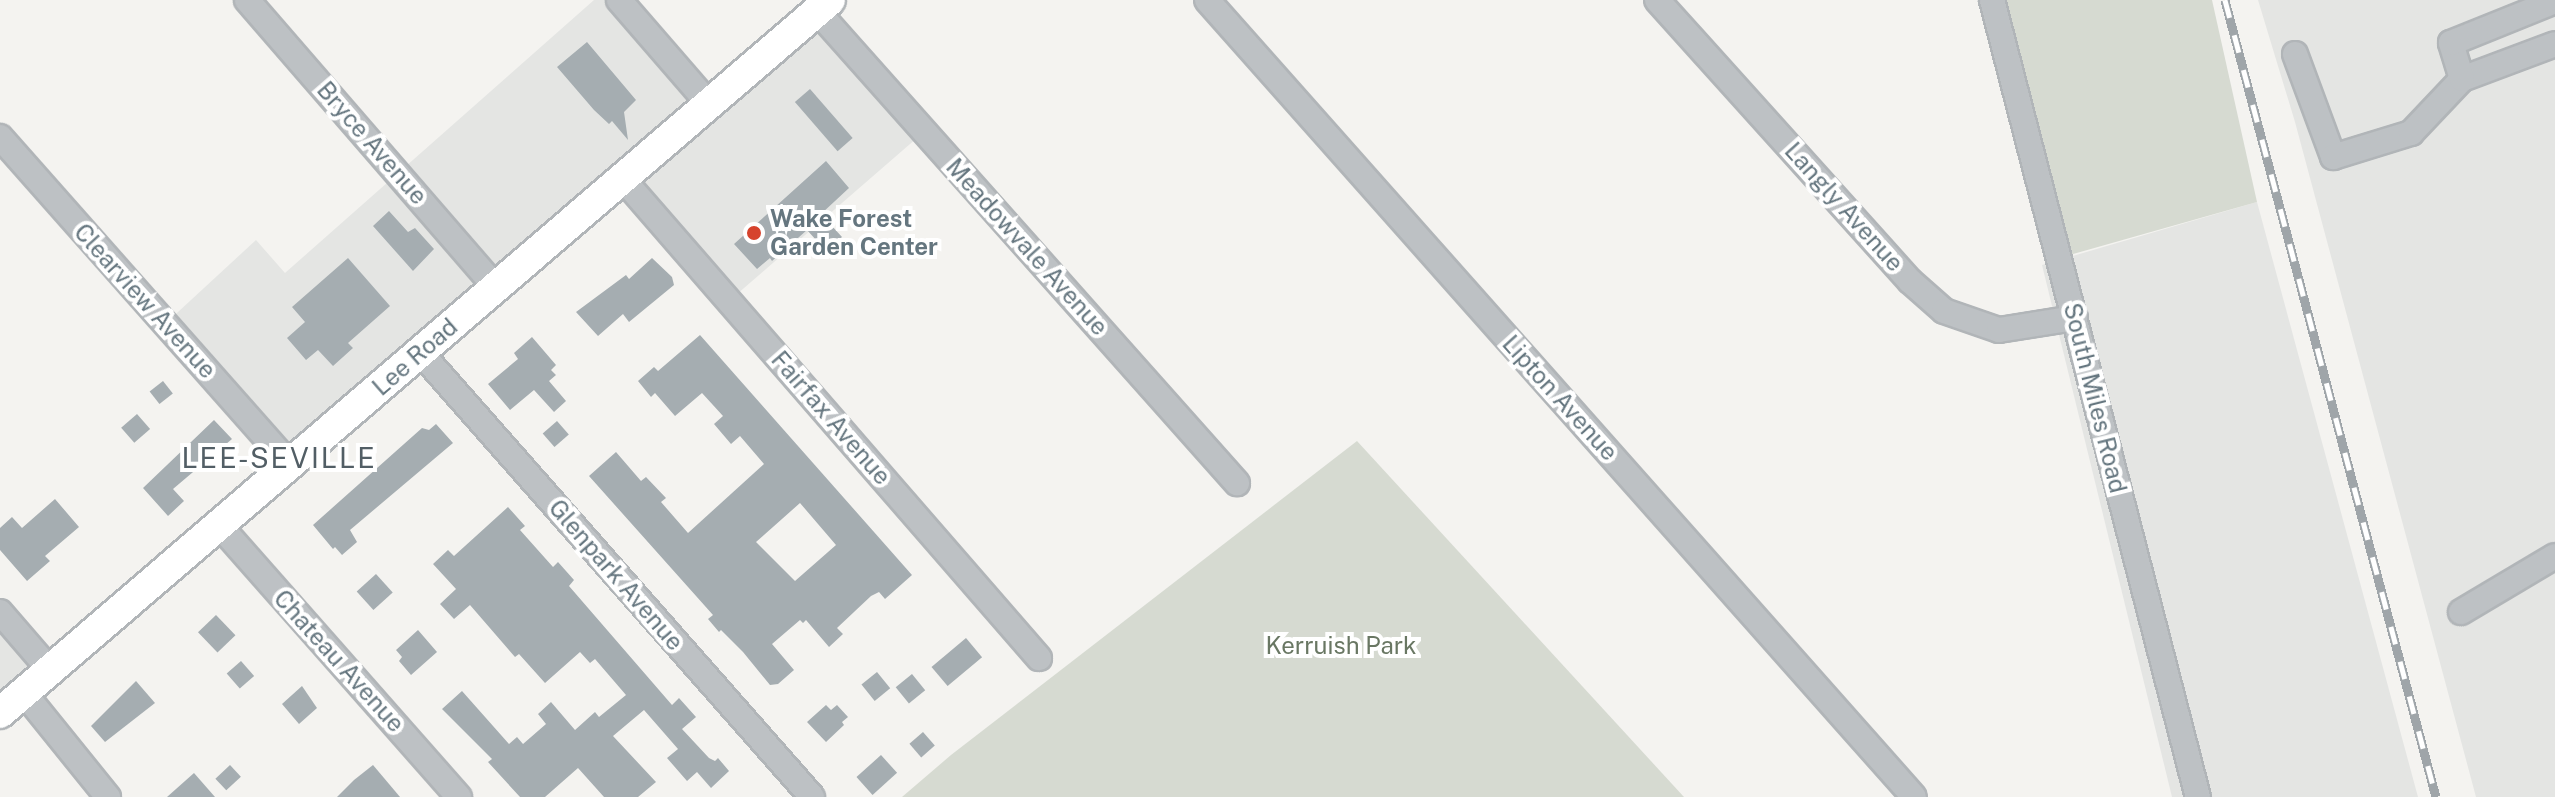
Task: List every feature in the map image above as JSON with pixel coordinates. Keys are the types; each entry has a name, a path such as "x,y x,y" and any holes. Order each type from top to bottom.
{"main road":[{"name":"Lee Road","path":"0,713 824,5"}],"street":[{"name":"Bryce Avenue","path":"247,0 496,287"},
{"path":"619,0 709,104"},
{"name":"Lipton Avenue","path":"1207,0 1914,797"},
{"name":"Langly Avenue","path":"1657,0 1910,281 1944,311 1999,330 2075,318"},
{"name":"South Miles Road","path":"1992,0 2198,797"},
{"path":"2462,79 2451,43 2555,1"},
{"name":"Meadowvale Avenue","path":"824,5 1237,483"},
{"path":"2295,54 2333,157 2411,133 2462,79 2555,44"},
{"name":"Clearview Avenue","path":"0,137 290,465"},
{"name":"Fairfax Avenue","path":"622,178 1039,658"},
{"name":"Glenpark Avenue","path":"420,352 812,797"},
{"name":"Chateau Avenue","path":"219,525 459,797"},
{"path":"2461,612 2555,556"},
{"path":"0,612 50,670"},
{"path":"24,693 108,797"}],"shaded area":[{"path":"594,0 619,0 709,103 817,11 925,131 729,301 623,179 290,465 165,324 256,240 285,273"},
{"path":"2258,0 2555,0 2555,797 2476,797 2295,122"},
{"path":"2257,202 2418,797 2172,797 2042,265"},
{"path":"0,612 50,670 0,713"}],"green space":[{"path":"1992,0 2212,0 2257,202 2059,258"},
{"name":"Kerruish Park","path":"1357,441 1684,797 902,797 951,755"}],"building":[{"path":"587,42 636,100 624,112 628,140 612,121 609,124 594,110 557,67"},
{"path":"810,89 853,138 838,151 795,102"},
{"path":"826,161 849,188 821,214 842,237 826,251 807,230 772,261 770,258 757,269 734,244"},
{"path":"389,211 408,232 415,228 434,249 413,271 373,226"},
{"path":"348,258 390,306 348,343 353,348 333,366 318,350 306,360 287,338 305,322 292,307"},
{"path":"652,258 672,277 674,285 629,322 623,314 598,336 576,312 626,275 629,279"},
{"path":"700,335 912,575 885,599 879,592 871,596 837,628 843,634 829,647 806,620 803,623 800,620 772,644 794,670 778,684 770,685 743,652 721,630 719,632 708,619 713,615 589,476 616,452 641,481 646,477 666,498 661,502 688,533 764,464 740,436 731,444 714,424 723,416 702,393 675,416 655,393 651,397 638,381 654,367 658,371","holes":["800,503 836,545 795,581 756,542"]},
{"path":"532,337 556,365 551,370 556,375 549,381 566,401 554,412 534,390 510,410 488,384 518,359 514,353"},
{"path":"163,381 173,394 159,404 150,391"},
{"path":"137,414 150,429 134,443 121,428"},
{"path":"214,420 232,439 173,489 184,501 168,516 143,488"},
{"path":"557,421 569,435 554,447 543,433"},
{"path":"436,424 453,443 350,530 357,542 342,555 335,547 333,549 313,525 422,428 429,430"},
{"path":"55,499 79,527 45,556 50,561 27,581 0,550 0,528 12,517 22,528"},
{"path":"508,507 525,526 520,530 553,567 558,562 574,580 569,586 672,705 679,698 696,717 682,729 709,758 715,761 718,758 729,771 711,788 697,772 687,781 667,758 678,749 644,710 613,736 656,782 638,797 604,797 578,768 545,797 520,797 488,762 492,759 442,709 462,691 509,744 517,737 523,744 546,724 538,714 551,702 575,730 595,712 599,717 626,695 595,659 590,663 580,652 545,683 519,654 515,657 470,605 454,619 440,604 456,589 433,564 448,550 454,556"},
{"path":"376,574 393,593 373,610 357,591"},
{"path":"216,615 235,635 217,653 198,632"},
{"path":"418,630 437,652 411,675 399,661 402,657 396,650"},
{"path":"966,638 982,657 948,686 932,667"},
{"path":"241,661 254,676 240,689 227,673"},
{"path":"877,672 890,688 875,701 861,685"},
{"path":"912,674 925,690 909,704 896,687"},
{"path":"136,681 155,703 105,742 91,726"},
{"path":"302,686 317,708 299,724 282,704"},
{"path":"826,705 831,710 837,705 848,717 826,742 807,722"},
{"path":"923,732 935,746 921,757 909,744"},
{"path":"881,755 897,773 873,795 856,777"},
{"path":"230,765 241,777 226,790 215,779"},
{"path":"373,765 400,797 337,797 354,780"},
{"path":"194,773 215,797 167,797"}],"railway":[{"path":"2225,0 2436,797"}],"place":[{"name":"Wake Forest Garden Center","path":"754,233"}],"district":[{"name":"LEE-SEVILLE","path":"279,458"}]}
